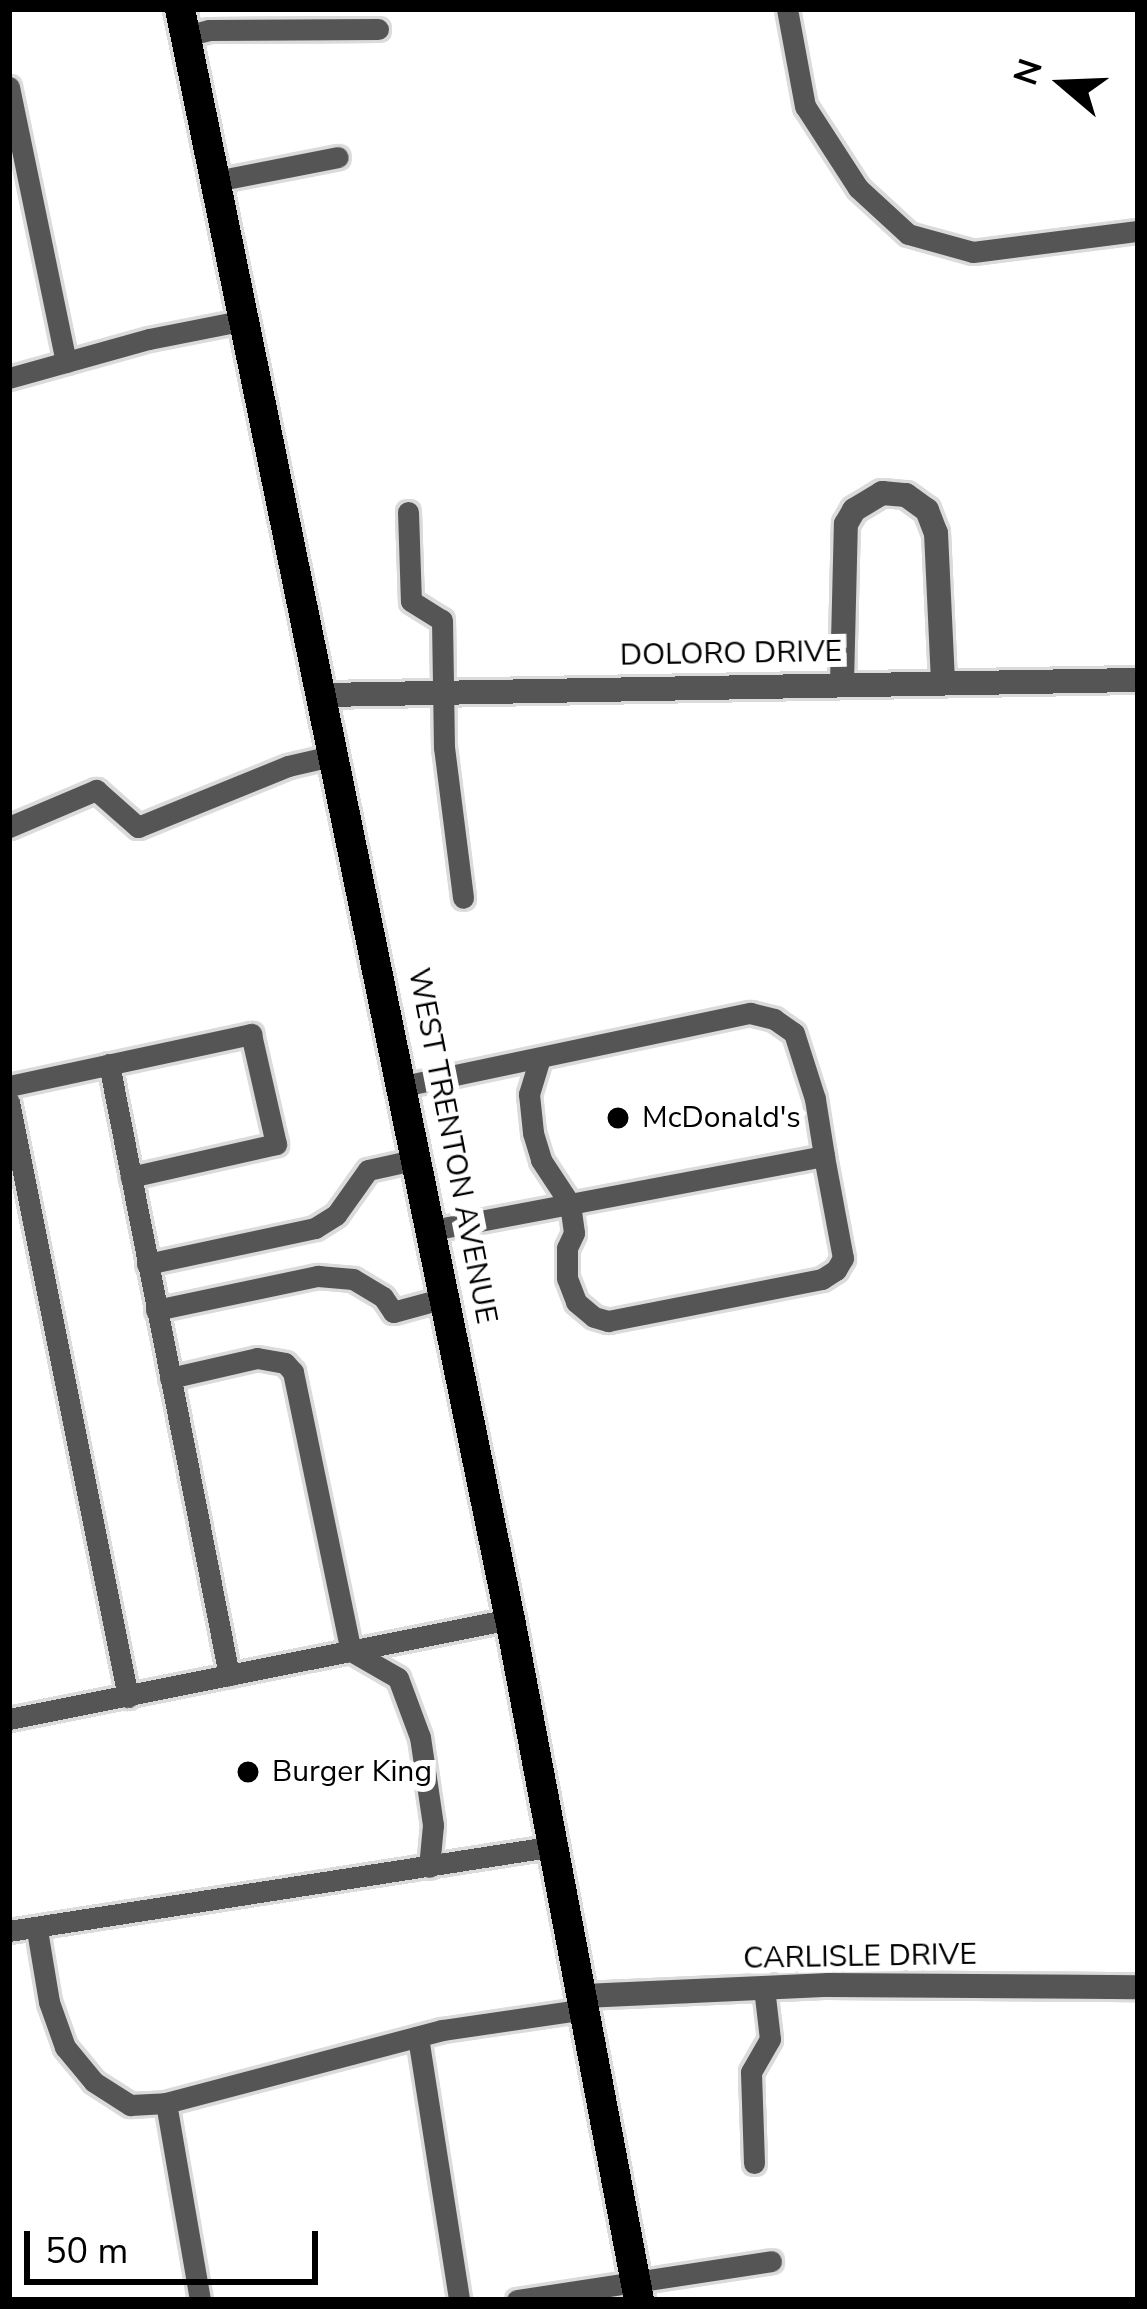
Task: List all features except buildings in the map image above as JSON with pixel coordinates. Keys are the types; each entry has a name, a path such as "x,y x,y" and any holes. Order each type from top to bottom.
{"main road":[{"name":"WEST TRENTON AVENUE","path":"183,22 556,1846 638,2292"}],"street":[{"path":"842,683 846,524 854,510 882,493 906,495 927,510 936,532 943,682"},
{"name":"DOLORO DRIVE","path":"324,694 1138,680"},
{"name":"CARLISLE DRIVE","path":"585,2002 764,1988 1138,1987"}],"lane":[{"path":"787,9 805,106 858,188 908,234 973,252 1138,231"},
{"path":"183,22 209,30 378,29"},
{"path":"9,87 66,362"},
{"path":"216,181 338,157"},
{"path":"9,378 245,320"},
{"path":"408,512 411,601 442,620 444,747 463,898"},
{"path":"9,827 96,790 138,827 288,766 336,755"},
{"path":"403,1086 725,1015 774,1019 794,1033 804,1052 843,1258 836,1270 822,1279 608,1321 576,1302 567,1277 567,1248 574,1233 570,1204 541,1160 533,1133 529,1094 540,1058"},
{"path":"9,1086 251,1034 276,1144 130,1177"},
{"path":"110,1064 229,1675"},
{"path":"9,1102 128,1697"},
{"path":"432,1230 824,1156"},
{"path":"147,1264 315,1228 336,1215 368,1170 418,1159"},
{"path":"156,1310 318,1276 353,1279 383,1297 393,1312 446,1298"},
{"path":"170,1378 257,1358 285,1364 292,1372 351,1651 398,1678 420,1737 434,1825 429,1868"},
{"path":"9,1719 510,1619"},
{"path":"9,1931 556,1846"},
{"path":"37,1930 50,2002 65,2047 94,2081 130,2105 166,2103 418,2037 585,2002"},
{"path":"754,2164 751,2072 770,2039 764,1988"},
{"path":"418,2037 459,2300"},
{"path":"166,2103 200,2300"},
{"path":"517,2300 638,2292 770,2261"}],"place":[{"name":"McDonald's","path":"618,1118"},
{"name":"Burger King","path":"248,1772"}]}
